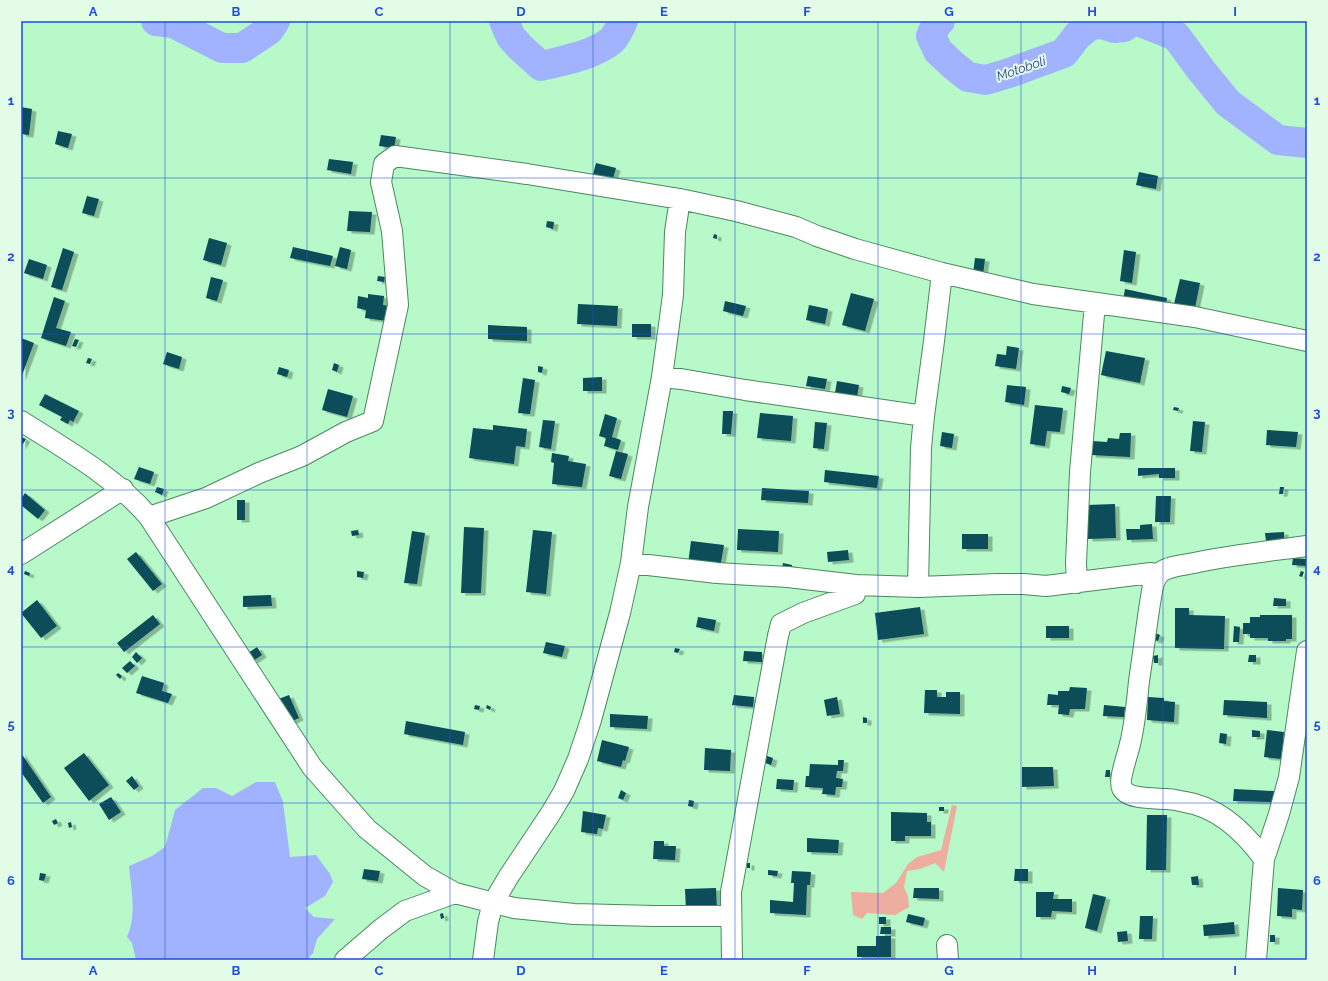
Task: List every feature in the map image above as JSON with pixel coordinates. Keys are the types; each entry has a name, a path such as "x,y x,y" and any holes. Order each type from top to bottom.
{"street":[{"path":"149,517 206,498 259,473 302,456 346,432 373,421 398,305 392,231 381,182 384,164 395,156 527,174 680,199 736,211 796,227 855,249 942,273 1033,294 1195,317 1307,341"},
{"path":"483,960 488,922 493,903 551,813 564,791 576,764 591,720 620,613 631,563 638,508 662,377 673,295 675,232 680,199"},
{"path":"918,587 921,448 942,273"},
{"path":"1078,583 1076,563 1080,472 1095,303"},
{"path":"662,377 681,378 745,390 924,416"},
{"path":"21,421 122,489 136,502 149,517 312,767 367,829 424,876 455,894 514,908 574,914 730,916"},
{"path":"21,554 122,489"},
{"path":"1264,859 1253,843 1242,832 1203,807 1188,802 1168,799 1147,799 1131,795 1121,788 1121,779 1132,735 1150,603 1157,576 1162,571 1182,565 1228,556 1307,546"},
{"path":"631,563 717,573 788,577 856,584 918,587 998,584 1046,586 1151,573 1157,576"},
{"path":"732,960 730,916 731,892 781,624 803,613 855,594 856,584"},
{"path":"1256,960 1264,859 1279,814 1301,725 1307,650"},
{"path":"345,960 381,929 405,911 455,894"}],"shaded area":[{"path":"952,805 957,806 944,872 935,863 920,869 907,871 904,887 908,897 909,907 895,915 867,913 862,919 853,915 851,892 883,893 896,883 908,864 917,857 941,850"}],"water":[{"path":"256,782 275,782 283,802 290,857 316,855 330,874 333,882 325,896 305,908 314,917 335,919 317,939 313,953 307,960 136,960 132,943 127,937 133,911 129,866 152,856 165,847 175,810 203,788 216,788 232,796"}],"building":[{"path":"21,107 32,109 29,135 21,134"},
{"path":"58,131 72,134 68,148 55,144"},
{"path":"381,135 396,137 394,148 379,146"},
{"path":"329,159 353,162 351,174 327,170"},
{"path":"596,163 616,168 612,182 592,178"},
{"path":"1139,172 1158,176 1156,189 1136,185"},
{"path":"87,196 99,199 94,216 82,213"},
{"path":"349,211 372,212 370,232 347,231"},
{"path":"547,221 554,222 553,229 546,227"},
{"path":"714,234 717,235 717,239 713,238"},
{"path":"209,238 227,243 221,265 203,260"},
{"path":"293,247 333,256 330,266 290,258"},
{"path":"340,247 351,250 347,269 335,266"},
{"path":"63,248 74,252 62,290 51,287"},
{"path":"1124,250 1136,252 1132,283 1120,281"},
{"path":"975,258 985,259 983,275 973,274"},
{"path":"29,259 47,265 43,279 24,273"},
{"path":"378,276 385,277 384,282 377,281"},
{"path":"211,277 223,280 217,301 206,298"},
{"path":"1180,279 1200,283 1194,313 1173,308"},
{"path":"1125,289 1167,298 1165,309 1123,300"},
{"path":"851,293 874,299 865,331 842,325"},
{"path":"368,294 384,296 383,305 389,306 387,321 365,318 366,310 357,308 358,296 368,298"},
{"path":"54,297 65,301 56,328 71,332 66,346 41,338"},
{"path":"725,301 746,306 743,316 723,311"},
{"path":"578,304 618,306 617,326 577,324"},
{"path":"809,305 828,309 825,324 806,320"},
{"path":"632,324 651,324 651,337 632,337"},
{"path":"488,325 527,327 527,341 488,339"},
{"path":"21,338 34,343 21,378"},
{"path":"75,339 79,340 76,347 72,346"},
{"path":"1007,346 1019,348 1016,369 995,366 997,354 1006,355"},
{"path":"1106,351 1145,358 1140,383 1101,375"},
{"path":"167,352 182,357 179,369 163,364"},
{"path":"88,358 92,359 90,364 86,363"},
{"path":"334,363 339,365 337,372 332,370"},
{"path":"538,366 543,367 542,373 538,372"},
{"path":"279,367 289,370 287,377 277,374"},
{"path":"808,376 827,379 825,389 806,386"},
{"path":"602,377 602,391 583,391 583,378"},
{"path":"523,378 535,380 530,414 518,413"},
{"path":"837,381 859,385 857,397 835,393"},
{"path":"1007,385 1026,387 1024,405 1005,402"},
{"path":"1062,386 1071,388 1069,394 1061,392"},
{"path":"328,389 353,396 347,417 322,410"},
{"path":"45,394 79,411 73,422 70,420 68,424 60,420 62,417 39,405"},
{"path":"1035,405 1063,408 1060,432 1047,431 1045,446 1030,444"},
{"path":"1174,407 1179,408 1178,411 1173,410"},
{"path":"723,411 733,411 731,434 722,434"},
{"path":"760,413 793,416 791,441 757,438"},
{"path":"605,414 617,418 612,437 621,440 618,450 604,446 606,438 599,436"},
{"path":"543,420 555,421 551,449 539,447"},
{"path":"1193,421 1205,422 1202,452 1190,451"},
{"path":"815,422 827,423 824,449 813,448"},
{"path":"493,425 527,429 525,447 516,446 514,464 469,458 473,428 493,430"},
{"path":"1267,430 1298,432 1296,447 1266,445"},
{"path":"942,432 954,434 952,448 940,446"},
{"path":"1120,433 1131,433 1130,457 1091,455 1092,441 1107,442 1108,438 1119,439"},
{"path":"21,437 26,439 21,447"},
{"path":"616,451 628,454 621,479 609,476"},
{"path":"552,453 569,456 568,461 586,464 582,487 552,484 554,463 551,462"},
{"path":"139,467 154,472 150,484 134,479"},
{"path":"1138,468 1175,468 1175,478 1159,478 1159,474 1138,476"},
{"path":"825,470 879,476 877,488 824,482"},
{"path":"157,487 164,489 162,495 155,492"},
{"path":"1280,487 1284,487 1283,494 1279,494"},
{"path":"762,488 809,491 808,503 761,500"},
{"path":"25,493 45,510 38,519 21,505 21,499"},
{"path":"1156,496 1171,496 1170,522 1155,522"},
{"path":"237,500 245,500 245,520 237,520"},
{"path":"1115,504 1116,538 1088,539 1087,505"},
{"path":"1152,524 1153,539 1127,540 1126,529 1140,529 1140,525"},
{"path":"464,527 484,528 481,593 461,593"},
{"path":"738,529 779,531 778,552 737,550"},
{"path":"358,530 359,535 352,536 351,531"},
{"path":"533,530 552,532 546,594 526,592"},
{"path":"412,531 425,533 417,584 404,583"},
{"path":"1284,532 1284,540 1266,541 1265,533"},
{"path":"962,534 988,534 988,549 962,549"},
{"path":"691,541 724,545 720,568 688,564"},
{"path":"848,550 849,560 828,562 827,552"},
{"path":"136,552 162,584 153,591 127,559"},
{"path":"1293,558 1307,559 1306,566 1292,565"},
{"path":"783,563 792,565 791,570 782,568"},
{"path":"25,571 30,573 29,576 24,574"},
{"path":"357,571 364,572 363,578 357,577"},
{"path":"1301,571 1304,572 1302,577 1299,576"},
{"path":"271,595 272,606 243,607 243,596"},
{"path":"1274,598 1286,599 1286,606 1273,606"},
{"path":"37,600 57,626 41,638 21,613"},
{"path":"920,607 924,634 878,640 875,613"},
{"path":"1175,608 1189,608 1189,615 1225,616 1224,649 1175,648"},
{"path":"153,615 160,624 124,652 117,643"},
{"path":"1260,615 1292,615 1292,639 1286,639 1286,641 1268,641 1268,638 1250,638 1250,634 1243,634 1243,623 1250,623 1250,617 1260,617"},
{"path":"698,617 716,620 714,631 696,627"},
{"path":"1046,626 1069,626 1069,638 1046,638"},
{"path":"1234,626 1240,627 1239,642 1233,642"},
{"path":"1155,633 1160,635 1158,641 1153,640"},
{"path":"546,642 565,646 562,657 543,653"},
{"path":"257,647 262,655 253,661 248,653"},
{"path":"675,648 680,649 678,653 674,652"},
{"path":"744,651 762,652 762,662 743,661"},
{"path":"136,652 142,658 137,663 132,657"},
{"path":"1158,655 1158,663 1154,663 1153,656"},
{"path":"1249,655 1256,655 1256,662 1248,662"},
{"path":"130,661 135,666 127,673 122,668"},
{"path":"118,673 122,676 120,679 116,675"},
{"path":"142,676 164,683 162,691 172,694 168,703 136,693"},
{"path":"1070,687 1087,688 1085,709 1070,709 1069,715 1058,714 1059,705 1047,705 1048,694 1058,695 1058,691 1069,691"},
{"path":"925,690 937,690 937,697 946,697 946,692 960,692 960,714 924,713"},
{"path":"289,695 299,718 286,724 276,700"},
{"path":"734,695 754,697 753,707 732,705"},
{"path":"837,697 840,714 827,716 824,700"},
{"path":"1148,697 1164,698 1164,701 1175,702 1174,722 1147,720"},
{"path":"1224,700 1267,702 1267,718 1223,715"},
{"path":"475,705 480,706 479,710 474,709"},
{"path":"487,705 491,707 490,710 486,708"},
{"path":"1104,705 1125,707 1124,717 1103,716"},
{"path":"610,714 648,716 647,729 610,727"},
{"path":"863,717 867,718 867,723 863,723"},
{"path":"406,721 465,732 463,745 404,734"},
{"path":"1252,730 1260,731 1260,737 1252,737"},
{"path":"1267,730 1284,732 1281,759 1264,757"},
{"path":"1220,733 1227,734 1226,744 1219,743"},
{"path":"602,740 629,747 625,761 623,760 621,767 597,761"},
{"path":"705,748 731,750 730,771 704,770"},
{"path":"21,753 51,797 43,803 21,772"},
{"path":"84,753 109,785 89,801 64,768"},
{"path":"767,756 773,758 771,765 765,763"},
{"path":"838,760 844,760 843,771 837,771 836,778 843,779 842,787 836,787 835,795 822,794 823,788 805,787 806,776 809,776 810,764 838,765"},
{"path":"1022,767 1053,767 1054,786 1022,787"},
{"path":"1106,770 1110,770 1110,777 1105,777"},
{"path":"132,776 139,786 134,790 126,781"},
{"path":"777,779 794,780 793,790 776,789"},
{"path":"1234,789 1274,791 1274,802 1233,801"},
{"path":"621,790 626,793 623,800 618,798"},
{"path":"111,797 121,812 109,820 99,804"},
{"path":"689,800 694,801 693,807 688,806"},
{"path":"939,807 944,807 944,811 939,811"},
{"path":"583,811 606,815 603,829 598,828 597,834 581,832"},
{"path":"891,812 927,813 927,822 931,822 931,836 905,836 905,841 891,841"},
{"path":"1147,815 1167,815 1166,870 1146,870"},
{"path":"56,819 58,823 54,825 52,821"},
{"path":"71,822 72,827 69,828 68,823"},
{"path":"807,838 839,840 838,853 807,852"},
{"path":"654,841 664,841 664,846 676,846 675,860 653,859"},
{"path":"747,863 750,863 750,868 747,868"},
{"path":"364,869 380,871 378,881 362,879"},
{"path":"1015,869 1028,869 1028,881 1014,881"},
{"path":"768,870 778,871 777,876 768,875"},
{"path":"792,871 811,872 810,885 807,885 806,915 770,913 770,900 793,902 794,883 791,883"},
{"path":"40,873 46,874 44,881 39,880"},
{"path":"1198,876 1199,885 1192,885 1191,877"},
{"path":"716,888 717,910 686,911 685,889"},
{"path":"914,888 939,888 939,899 913,898"},
{"path":"1278,888 1303,890 1302,910 1292,909 1292,917 1277,916"},
{"path":"1036,892 1054,892 1053,899 1072,899 1072,912 1052,911 1051,917 1036,917"},
{"path":"1093,894 1106,897 1097,931 1085,928"},
{"path":"443,913 444,918 441,919 440,914"},
{"path":"908,914 925,918 923,926 906,922"},
{"path":"1140,916 1153,916 1152,939 1139,939"},
{"path":"879,917 886,917 886,924 879,924"},
{"path":"1234,922 1235,934 1204,936 1203,925"},
{"path":"881,927 891,927 891,934 880,934"},
{"path":"1127,931 1128,941 1118,942 1117,932"},
{"path":"1270,935 1275,935 1275,942 1270,942"},
{"path":"876,936 891,936 891,957 857,957 857,946 876,946"}],"waterway":[{"path":"156,21 173,23 222,48 242,48 269,30 275,21"},
{"path":"504,21 511,37 541,66 568,60 597,50 612,40 623,21"},
{"name":"Motoboli","path":"940,21 936,25 931,36 938,51 968,77 986,80 1064,53 1077,36 1090,25 1102,24 1114,28 1124,27 1131,21"},
{"name":"Motoboli","path":"1138,21 1176,36 1228,103 1278,140 1307,143"}]}
